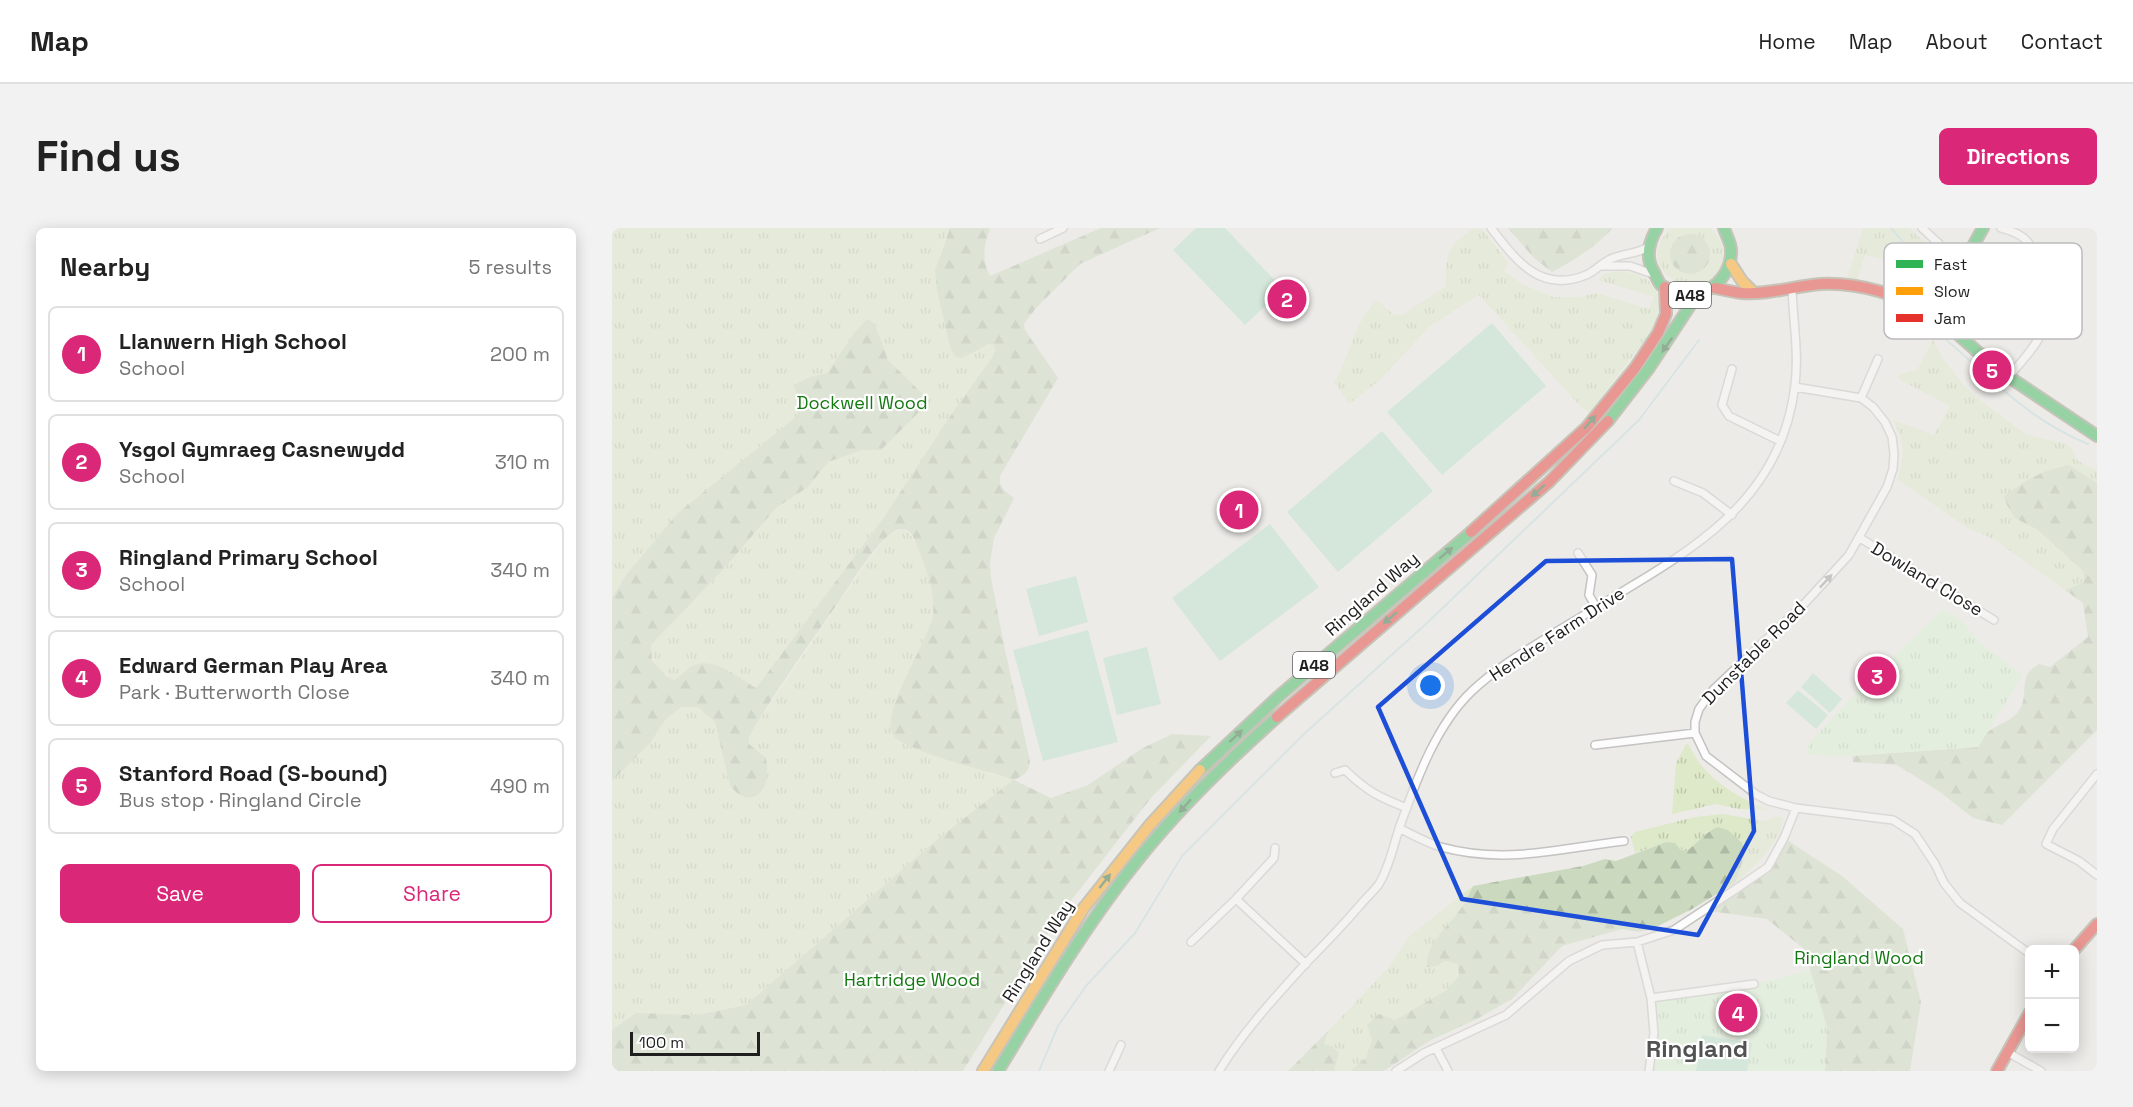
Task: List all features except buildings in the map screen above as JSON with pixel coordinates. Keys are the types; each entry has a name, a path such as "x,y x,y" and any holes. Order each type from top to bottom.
{"main road":[{"path":"1648,247 1657,228"},
{"path":"1724,228 1730,239 1731,264 1742,281 1754,293"},
{"path":"1975,243 1983,228"},
{"name":"A48","path":"1648,247 1648,261 1653,274 1665,287 1686,295 1697,295 1715,288 1722,281 1731,264"},
{"path":"1715,288 1754,293 1822,284 1884,292"},
{"name":"Ringland Way","path":"983,1071 1083,909 1149,826 1193,776 1279,696 1506,502 1586,428 1635,368 1658,333 1666,314 1665,287"},
{"name":"Ringland Way","path":"998,1071 1097,914 1125,875 1164,829 1203,786 1284,710 1512,514 1594,438 1642,380 1672,337 1697,295"},
{"path":"1964,339 2009,377 2097,436"},
{"path":"2078,945 2097,924"},
{"path":"1997,1071 2025,1021"}],"street":[{"path":"1040,239 1063,228"},
{"path":"1491,228 1528,270 1542,278 1555,281 1586,275 1611,258 1632,254 1648,247"},
{"path":"1922,228 1938,243"},
{"path":"2001,228 2024,238 2029,243"},
{"path":"1601,266 1629,266 1653,274"},
{"name":"Hendre Farm Drive","path":"1219,1071 1258,1017 1326,945 1378,884 1391,858 1399,828 1423,767 1454,712 1471,692 1527,650 1705,539 1732,515 1757,486 1780,441 1795,387 1792,288"},
{"path":"2009,377 2037,339"},
{"path":"1795,387 1861,398 1878,359"},
{"path":"1732,369 1722,405 1729,416 1780,441"},
{"name":"Dunstable Road","path":"1695,733 1699,709 1713,690 1822,586 1849,555 1887,487 1893,469 1892,437 1885,422 1873,407 1861,398"},
{"path":"1674,481 1702,493 1732,515"},
{"name":"Dowland Close","path":"1860,538 1994,620"},
{"path":"1578,553 1592,575 1589,595 1596,607"},
{"path":"1595,745 1695,733 1706,756 1756,795 1796,808 1893,820 1915,834 1935,864 1944,884 1960,903 2025,950"},
{"path":"1335,773 1345,770 1364,788 1380,798 1407,808"},
{"path":"2097,774 2053,829 2046,844 2079,861 2097,875"},
{"path":"1395,1071 1436,1048 1506,1015 1569,961 1602,945 1637,942 1674,930 1768,867 1784,838 1796,808"},
{"path":"1399,828 1439,846 1471,854 1503,856 1538,854 1624,841"},
{"path":"1191,942 1274,858 1275,848"},
{"path":"1236,899 1306,964"},
{"path":"1637,942 1651,998 1654,1034 1649,1071"},
{"path":"1651,998 1754,984"},
{"path":"1109,1071 1121,1046"},
{"path":"1436,1048 1448,1071"},
{"path":"2007,1052 2041,1071"}],"highlighted area":[{"path":"1732,559 1754,831 1698,935 1462,899 1378,707 1546,561"}],"green space":[{"path":"612,228 950,228 938,264 938,294 942,309 962,358 981,346 994,345 993,356 948,419 884,517 756,688 729,670 690,668 676,680 657,667 651,645 722,571 776,508 808,487 828,462 863,450 881,450 929,401 888,360 875,324 866,320 854,333 827,373 810,377 799,397 798,416 678,513 626,575 612,598"},
{"path":"950,228 990,228 984,252 985,264 990,276 1101,228 1160,228 1080,264 1036,308 1024,324 1025,330 1058,378 1000,476 1001,486 1014,498 994,538 990,563 1005,650 1030,761 1025,773 1014,780 1051,798 1088,785 1141,749 1172,734 1211,736 1151,798 1059,916 963,1071 612,1071 612,1030 636,1013 697,1015 746,1005 934,842 1013,780 931,755 894,736 891,726 892,712 930,626 933,614 931,589 921,556 912,535 907,530 901,529 885,539 867,559 781,684 749,737 749,744 766,758 767,779 760,794 750,798 745,797 730,786 715,722 698,707 681,707 666,719 650,743 612,781 612,598 626,575 678,513 797,416 798,397 794,385 810,377 827,373 854,333 867,319 875,324 888,360 930,401 881,450 863,450 828,462 808,487 776,508 722,571 651,645 652,660 666,676 675,680 690,667 707,663 724,668 756,688 884,517 948,419 993,356 994,345 989,344 962,358 955,357 951,350 937,291 935,270"},
{"path":"1196,228 1225,228 1283,289 1245,325 1173,250"},
{"path":"1474,228 1483,230 1508,262 1504,271 1522,284 1553,297 1578,297 1597,293 1649,309 1654,297 1598,280 1606,273 1622,271 1648,280 1660,297 1652,331 1589,413 1580,406 1479,295 1430,326 1380,380 1349,404 1334,382 1357,329 1377,300 1394,315 1402,315 1446,286 1449,252 1457,241"},
{"path":"1508,228 1613,228 1584,253 1552,272 1534,258"},
{"path":"1671,228 1710,228 1718,238 1722,245 1723,257 1717,274 1706,284 1692,286 1677,282 1665,273 1658,261 1659,245"},
{"path":"1863,228 1909,228 1925,243 1884,243 1884,260 1865,255 1858,278 1847,278"},
{"path":"1690,234 1704,240 1710,254 1704,268 1690,274 1676,268 1670,254 1676,240"},
{"path":"1492,323 1546,386 1442,475 1387,412"},
{"path":"1933,340 1942,357 1966,388 1982,401 2025,434 2066,444 2072,449 2077,460 2097,471 2097,483 2069,465 2015,518 2038,530 2084,572 2084,582 2065,590 1995,540 1966,527 1897,479 1901,463 1902,442 1893,420 1934,435 1950,406 1897,378 1900,374 1917,370"},
{"path":"1382,431 1433,491 1338,572 1287,512"},
{"path":"2069,465 2097,483 2097,730 2002,825 1973,818 1940,792 1897,765 1853,762 1852,756 1978,747 1989,731 2010,719 2020,709 2026,679 2032,669 2039,664 2050,667 2088,637 2083,603 2065,590 2084,582 2084,572 2038,530 2015,518 2004,496 2035,476"},
{"path":"1270,524 1319,587 1220,661 1172,598"},
{"path":"903,529 915,541 924,563 932,598 933,611 930,625 988,773 1013,780 934,842 746,1005 697,1015 636,1013 612,1030 612,781 650,743 666,719 681,707 698,707 715,722 730,786 735,793 761,753 752,749 749,744 749,737 758,722 864,566 884,540 894,532"},
{"path":"1076,576 1088,622 1039,636 1026,589"},
{"path":"1942,610 1957,616 1981,643 2023,675 1978,747 1834,757 1807,754 1809,743 1846,703"},
{"path":"1088,630 1118,742 1043,761 1013,650"},
{"path":"1147,647 1161,704 1117,715 1103,658"},
{"path":"1813,673 1842,699 1830,713 1801,687"},
{"path":"1798,690 1828,715 1816,729 1786,703"},
{"path":"1686,744 1689,745 1703,767 1722,785 1733,793 1769,810 1738,809 1716,804 1672,814 1676,763"},
{"path":"1723,814 1763,821 1779,816 1783,818 1782,827 1772,845 1758,862 1735,883 1745,855 1708,831 1696,845 1686,851 1666,842 1635,853 1631,837 1635,832 1695,817"},
{"path":"1718,827 1728,830 1742,843 1745,855 1735,883 1692,909 1652,929 1639,932 1622,929 1562,946 1512,999 1477,1019 1429,1041 1384,1071 1350,1071 1366,1058 1372,1039 1367,1025 1379,1014 1395,1020 1447,990 1459,976 1458,964 1445,961 1437,966 1427,967 1427,959 1437,937 1461,908 1473,886 1583,866 1605,859 1616,861 1666,842 1675,843 1680,849 1686,851"},
{"name":"Ringland Wood","path":"1784,838 1842,876 1903,929 1921,1002 1910,1071 1825,1071 1827,1028 1804,949 1767,919 1702,910 1768,867"},
{"path":"1473,886 1460,910 1434,941 1437,966 1445,961 1458,964 1459,976 1447,990 1395,1020 1372,1039 1366,1058 1350,1071 1334,1071 1339,1053 1324,1044 1328,1031 1388,968 1410,935"},
{"path":"1810,970 1827,1028 1825,1071 1649,1071 1654,1033 1651,998 1754,984"},
{"path":"1328,1031 1324,1044 1332,1046 1339,1053 1334,1071 1288,1071"},
{"path":"1702,1035 1752,1043 1747,1071 1696,1071"}],"waterway":[{"path":"1891,228 1904,243"},
{"path":"1945,339 2028,410 2047,423 2088,444"},
{"path":"1039,1071 1058,1026 1086,986 1135,933 1182,856 1304,734 1427,623 1639,420 1699,340"}],"traffic: fast":[{"path":"1657,228 1649,250 1651,267 1661,285 1672,292 1684,295 1696,295 1707,290 1725,274 1730,263 1731,250 1724,228"},
{"path":"1975,243 1983,228"},
{"path":"1608,421 1649,368 1697,295"},
{"path":"1963,339 1997,369 2097,436"},
{"path":"1200,770 1279,696 1471,532"},
{"path":"998,1071 1068,958 1124,877 1192,798 1277,717"}],"traffic: slow":[{"path":"1731,264 1742,281 1754,293"},
{"path":"983,1071 1083,909 1149,826 1200,770"}],"traffic: jam":[{"path":"1715,288 1752,293 1836,284 1851,285 1884,293"},
{"path":"1471,532 1586,428 1635,368 1658,333 1666,314 1665,287"},
{"path":"1277,717 1549,482 1608,421"},
{"path":"2078,945 2097,924"},
{"path":"1997,1071 2025,1021"}],"place":[{"name":"Ysgol Gymraeg Casnewydd","path":"1287,299"},
{"name":"Stanford Road (S-bound)","path":"1992,370"},
{"name":"Llanwern High School","path":"1239,510"},
{"name":"Ringland Primary School","path":"1877,676"},
{"name":"Edward German Play Area","path":"1738,1013"}],"district":[{"name":"Ringland","path":"1697,1049"}],"park label":[{"name":"Dockwell Wood","path":"862,403"},
{"name":"Hartridge Wood","path":"912,980"}]}
